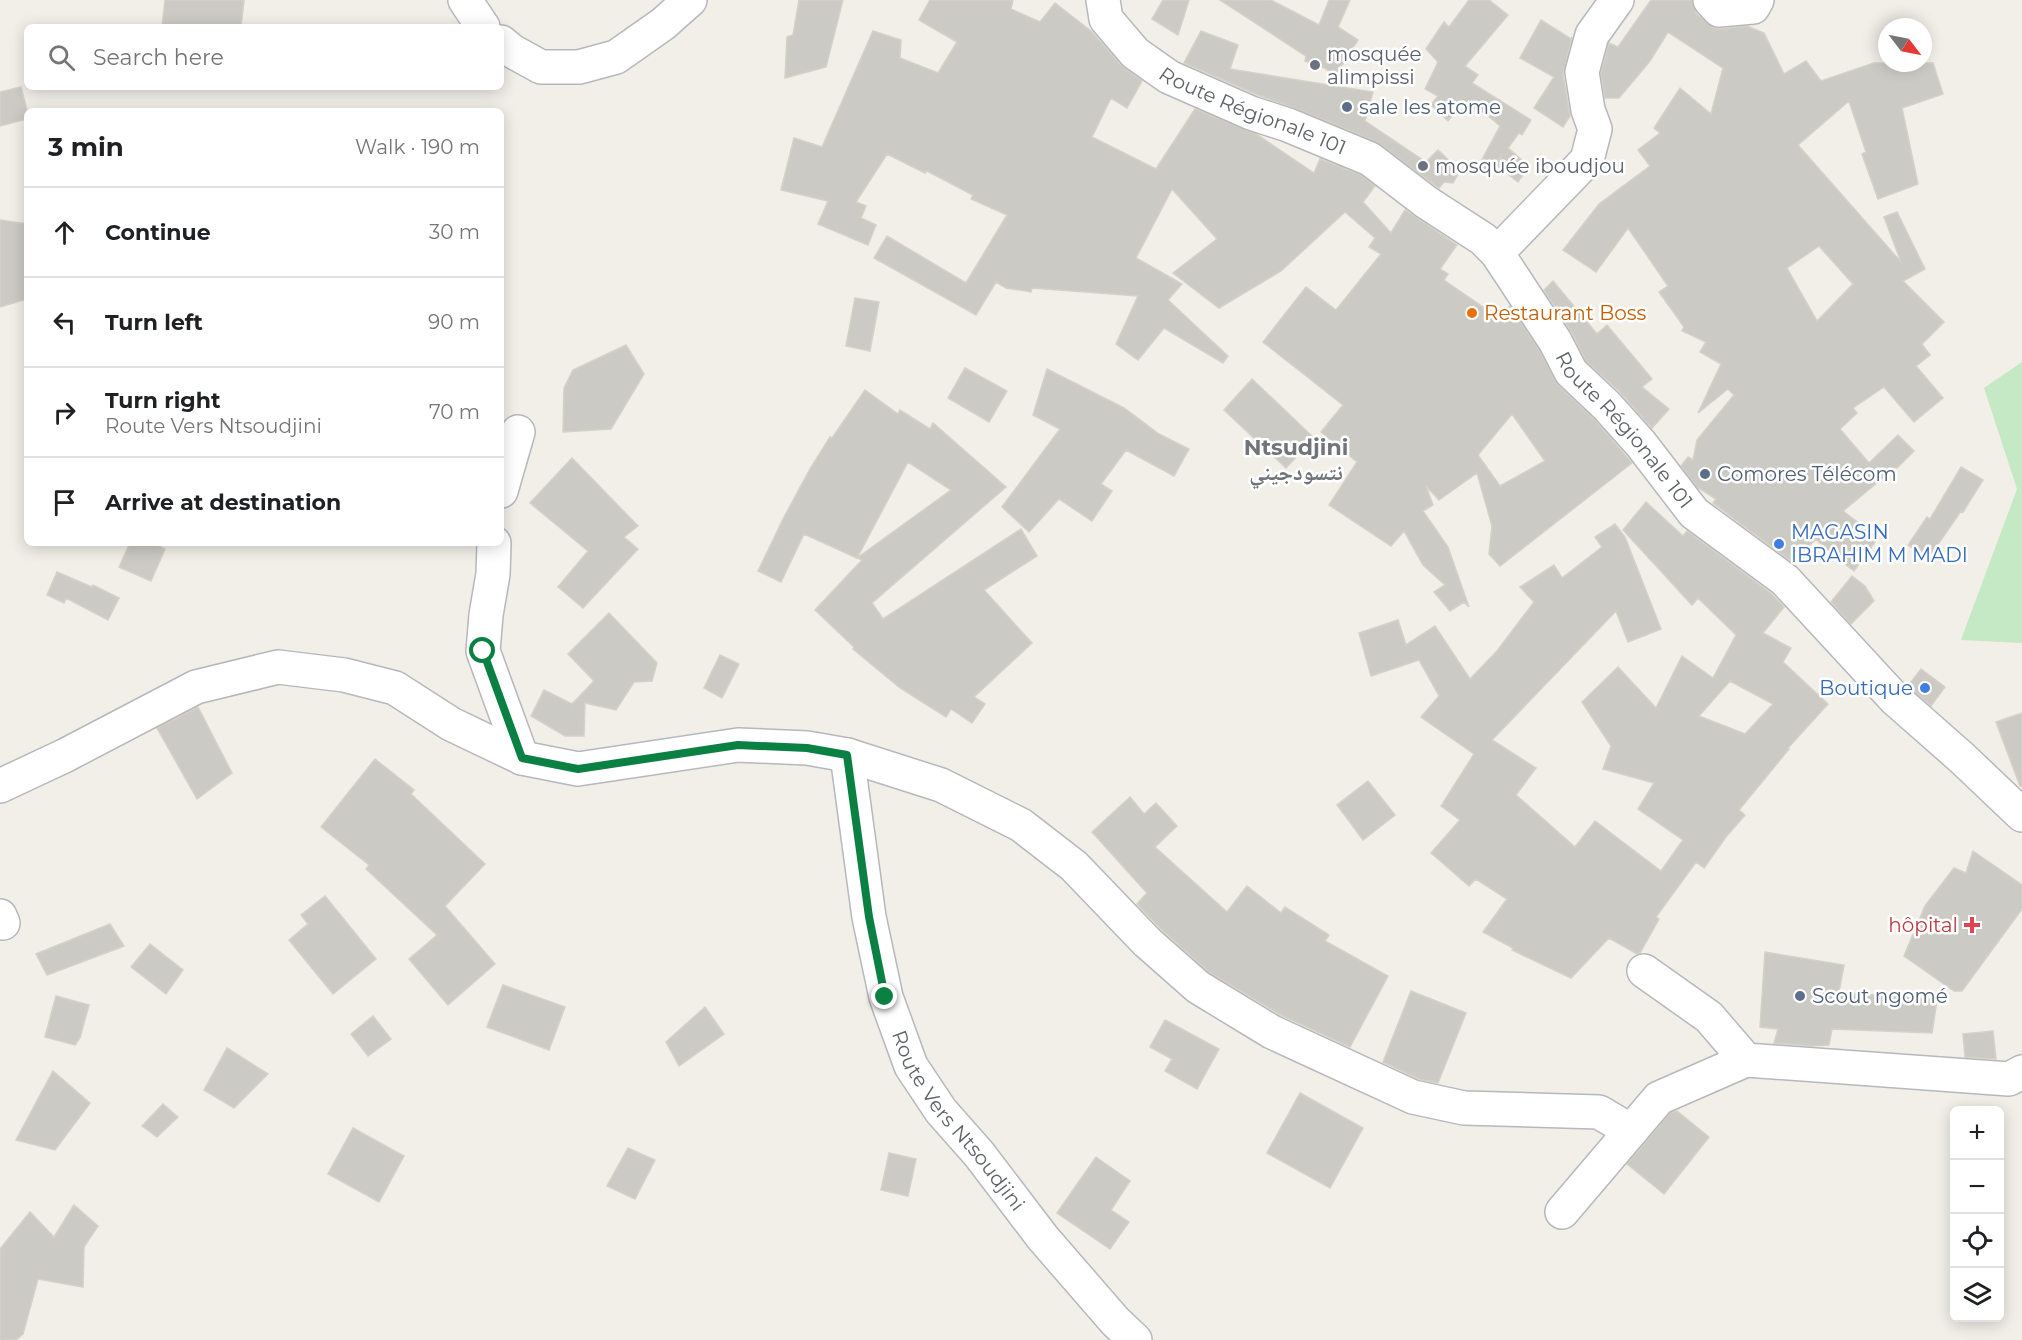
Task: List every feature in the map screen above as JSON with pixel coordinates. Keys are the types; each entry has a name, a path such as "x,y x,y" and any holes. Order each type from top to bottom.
{"street":[{"path":"465,0 481,24"},
{"path":"504,44 541,67 579,67 616,57 663,24 690,0"},
{"name":"Route Régionale 101","path":"1103,0 1106,19 1135,53 1169,77 1251,113 1298,129 1370,159 1426,202 1483,240 1497,253 1555,341 1571,372 1607,406 1641,444 1694,513 1785,580 1895,699 2022,815"},
{"path":"1497,253 1587,160 1595,129 1588,110 1582,72 1592,35 1617,0"},
{"path":"1710,0 1719,10 1753,7 1757,0"},
{"path":"504,481 518,432"},
{"path":"494,546 493,574 483,651 522,758"},
{"path":"0,786 64,756 196,687 278,667 344,675 395,688 451,724 522,758 578,769 738,745 807,748 847,755 941,785 1021,825 1074,866 1147,942 1198,987 1272,1032 1413,1097 1464,1108 1599,1112 1631,1131"},
{"name":"Route Vers Ntsoudjini","path":"847,755 869,917 885,997 911,1066 940,1111 979,1154 1043,1238 1115,1321 1135,1340"},
{"path":"1644,971 1709,1017 1746,1060"},
{"path":"1562,1212 1659,1098 1746,1060 2009,1080 2022,1072"}],"green space":[{"path":"2022,362 2022,643 1961,640 2017,489 1984,388"}],"building":[{"path":"165,0 244,0 241,24 162,24"},
{"path":"799,0 843,0 826,67 785,78 787,37 793,35"},
{"path":"930,0 1013,0 1011,9 1040,22 1055,3 1091,31 1121,65 1142,81 1127,108 1111,98 1092,137 1156,169 1195,109 1256,134 1314,173 1320,159 1361,175 1375,186 1363,202 1391,233 1405,210 1457,245 1440,269 1448,274 1444,280 1499,318 1510,306 1539,350 1558,385 1594,419 1632,463 1500,566 1489,554 1492,526 1477,473 1439,500 1426,486 1433,505 1423,511 1448,547 1469,607 1464,602 1450,611 1434,592 1445,585 1423,565 1404,531 1391,546 1329,505 1357,462 1321,432 1343,405 1263,342 1306,287 1336,310 1381,254 1369,247 1375,238 1345,212 1281,271 1219,308 1173,273 1217,239 1172,189 1136,258 1182,284 1168,300 1228,356 1223,363 1164,328 1138,360 1116,344 1138,296 1032,288 1031,292 1006,288 996,282 976,315 874,258 887,236 966,283 1007,215 971,199 973,195 927,171 925,173 887,154 856,202 866,206 861,218 876,225 868,245 818,224 828,201 781,190 794,138 822,147 873,31 901,40 900,58 938,73 957,42 919,20","holes":["1512,414 1545,461 1500,486 1478,455"]},
{"path":"1163,0 1189,0 1178,35 1152,19"},
{"path":"1220,0 1271,0 1319,25 1329,0 1350,0 1338,27 1358,40 1336,75 1321,66 1305,61 1306,56"},
{"path":"1469,0 1489,0 1508,15 1465,66 1478,75 1472,83 1531,120 1522,135 1519,133 1508,148 1529,166 1518,182 1496,165 1502,155 1488,176 1477,169 1500,126 1486,114 1463,101 1448,121 1431,105 1438,96 1425,89 1438,62 1426,49 1444,22 1449,27"},
{"path":"1651,0 1692,0 1696,13 1712,27 1721,29 1747,26 1764,33 1784,74 1806,61 1821,81 1874,63 1878,63 1878,72 1932,72 1933,63 1943,94 1902,108 1918,184 1878,199 1862,154 1866,152 1849,101 1798,145 1901,262 1884,217 1897,212 1925,269 1903,281 1944,322 1922,344 1930,355 1916,366 1943,398 1914,422 1884,387 1853,408 1857,413 1840,429 1869,463 1898,435 1914,451 1897,468 1843,511 1878,538 1854,571 1816,539 1792,562 1713,503 1716,499 1697,487 1681,466 1688,457 1693,460 1697,440 1734,395 1728,389 1698,413 1721,364 1700,352 1706,342 1682,331 1684,327 1659,292 1668,286 1628,228 1596,272 1563,250 1599,204 1650,166 1638,150 1660,133 1654,128 1680,88 1711,114 1723,68 1668,32 1650,61 1619,98 1605,98 1601,73 1609,43 1618,47","holes":["1819,246 1853,284 1817,321 1787,268"]},
{"path":"1541,20 1571,39 1572,37 1563,74 1570,116 1563,127 1534,108 1554,77 1520,58"},
{"path":"1201,31 1238,45 1230,69 1373,92 1365,121 1426,162 1438,150 1460,171 1453,183 1444,182 1439,188 1377,142 1184,63"},
{"path":"21,87 26,108 24,108 24,120 0,126 0,92"},
{"path":"0,220 24,224 24,300 0,307"},
{"path":"1553,281 1597,334 1607,325 1652,379 1642,387 1669,409 1652,428 1620,392 1586,361 1571,331 1544,290"},
{"path":"855,298 879,302 870,351 846,346"},
{"path":"626,345 644,374 611,429 563,432 564,388 573,370"},
{"path":"965,368 1007,391 989,422 948,398"},
{"path":"1047,369 1124,408 1159,434 1189,449 1174,476 1126,450 1101,484 1112,491 1092,521 1059,499 1029,532 1002,507 1060,429 1033,415"},
{"path":"1252,379 1314,438 1286,468 1224,410"},
{"path":"865,390 898,414 900,410 930,429 933,423 1006,487 872,603 883,619 1021,529 1037,556 984,590 1032,643 974,697 985,704 972,723 951,709 946,717 900,688 853,649 854,647 815,610 862,560 857,558 804,534 781,582 758,571 810,469 830,437 832,438","holes":["908,462 951,490 857,558"]},
{"path":"572,458 638,526 624,537 638,549 583,608 558,587 588,551 530,503"},
{"path":"1961,467 1983,480 1963,512 1961,511 1928,559 1908,545 1927,517 1930,519"},
{"path":"1646,502 1683,536 1687,531 1772,594 1784,607 1763,633 1791,648 1783,662 1828,704 1788,748 1739,810 1745,815 1704,868 1696,862 1656,917 1659,919 1640,953 1637,954 1609,938 1571,978 1512,950 1513,948 1483,932 1507,899 1476,879 1469,886 1431,853 1460,820 1441,806 1474,754 1421,717 1439,696 1419,660 1371,676 1359,633 1398,620 1406,645 1435,626 1470,679 1497,651 1534,602 1520,587 1554,565 1562,578 1602,547 1595,537 1615,524 1625,537 1661,629 1628,642 1616,611 1492,740 1536,768 1516,795 1575,847 1595,821 1661,871 1683,840 1638,809 1654,783 1603,769 1611,746 1582,702 1618,667 1656,708 1682,656 1713,678 1736,635 1698,598 1692,605 1623,530","holes":["1730,681 1773,704 1745,734 1699,716"]},
{"path":"129,546 159,546 165,549 151,581 119,567"},
{"path":"57,572 92,587 93,585 119,598 108,620 66,598 64,603 47,595"},
{"path":"1852,576 1865,586 1874,601 1851,624 1831,602"},
{"path":"609,613 657,663 652,681 634,682 616,710 585,703 584,736 565,736 531,716 544,690 572,704 594,681 568,654"},
{"path":"720,655 739,664 722,698 704,688"},
{"name":"Boutique","path":"1921,669 1945,687 1931,706 1908,686"},
{"path":"198,707 232,773 197,799 157,728"},
{"path":"2022,713 2022,786 2020,786 1996,722"},
{"path":"375,759 414,790 411,794 485,864 445,906 495,964 448,1005 409,959 437,935 366,869 369,865 321,827"},
{"path":"1368,781 1395,815 1363,840 1337,805"},
{"path":"1130,797 1144,814 1156,803 1177,826 1155,847 1227,912 1247,886 1281,913 1285,907 1329,935 1325,941 1388,976 1350,1047 1281,1015 1209,972 1137,904 1147,893 1092,832"},
{"name":"hôpital","path":"1973,851 2022,885 2022,909 1962,991 1954,991 1904,956 1925,906 1954,868 1966,873"},
{"path":"325,896 376,959 333,994 289,940 308,924 301,915"},
{"path":"110,924 124,946 47,975 36,954"},
{"path":"150,944 183,970 166,994 131,967"},
{"name":"Scout ngomé","path":"1765,952 1844,965 1839,992 1937,1000 1932,1033 1832,1029 1829,1045 1774,1043 1778,1029 1760,1027"},
{"path":"503,985 565,1007 549,1050 487,1027"},
{"path":"1411,991 1466,1013 1438,1083 1419,1079 1383,1062"},
{"path":"56,996 89,1005 80,1038 75,1045 45,1037"},
{"path":"705,1007 724,1034 679,1066 666,1042"},
{"path":"373,1016 391,1039 368,1056 351,1034"},
{"path":"1165,1020 1219,1049 1197,1089 1165,1071 1172,1059 1150,1047"},
{"path":"1993,1031 1996,1059 1965,1057 1963,1034"},
{"path":"227,1048 268,1074 234,1108 204,1090"},
{"path":"53,1071 90,1103 55,1150 16,1140"},
{"path":"1300,1093 1363,1128 1330,1188 1267,1153"},
{"path":"163,1104 178,1117 157,1137 142,1126"},
{"path":"1677,1111 1709,1137 1664,1194 1627,1164 1670,1113"},
{"path":"353,1128 404,1156 379,1202 328,1174"},
{"path":"628,1148 655,1160 635,1199 607,1186"},
{"path":"889,1153 916,1159 908,1196 881,1190"},
{"path":"1096,1157 1130,1181 1111,1210 1129,1222 1110,1249 1057,1213"},
{"path":"74,1205 98,1226 84,1247 83,1287 38,1279 23,1334 16,1340 0,1340 0,1249 30,1212 54,1237"}],"place":[{"name":"mosquée alimpissi","path":"1315,65"},
{"name":"sale les atome","path":"1347,107"},
{"name":"mosquée iboudjou","path":"1423,166"},
{"name":"Restaurant Boss","path":"1472,313"},
{"name":"Comores Télécom","path":"1705,474"},
{"name":"MAGASIN IBRAHIM M MADI","path":"1779,544"},
{"name":"Boutique","path":"1925,688"},
{"name":"hôpital","path":"1972,925"},
{"name":"Scout ngomé","path":"1800,996"}],"district":[{"name":"Ntsudjini نتسودجيني","path":"1296,460"}],"route":[{"path":"483,651 522,758 578,769 738,745 807,748 847,755 869,917 885,997"}]}
